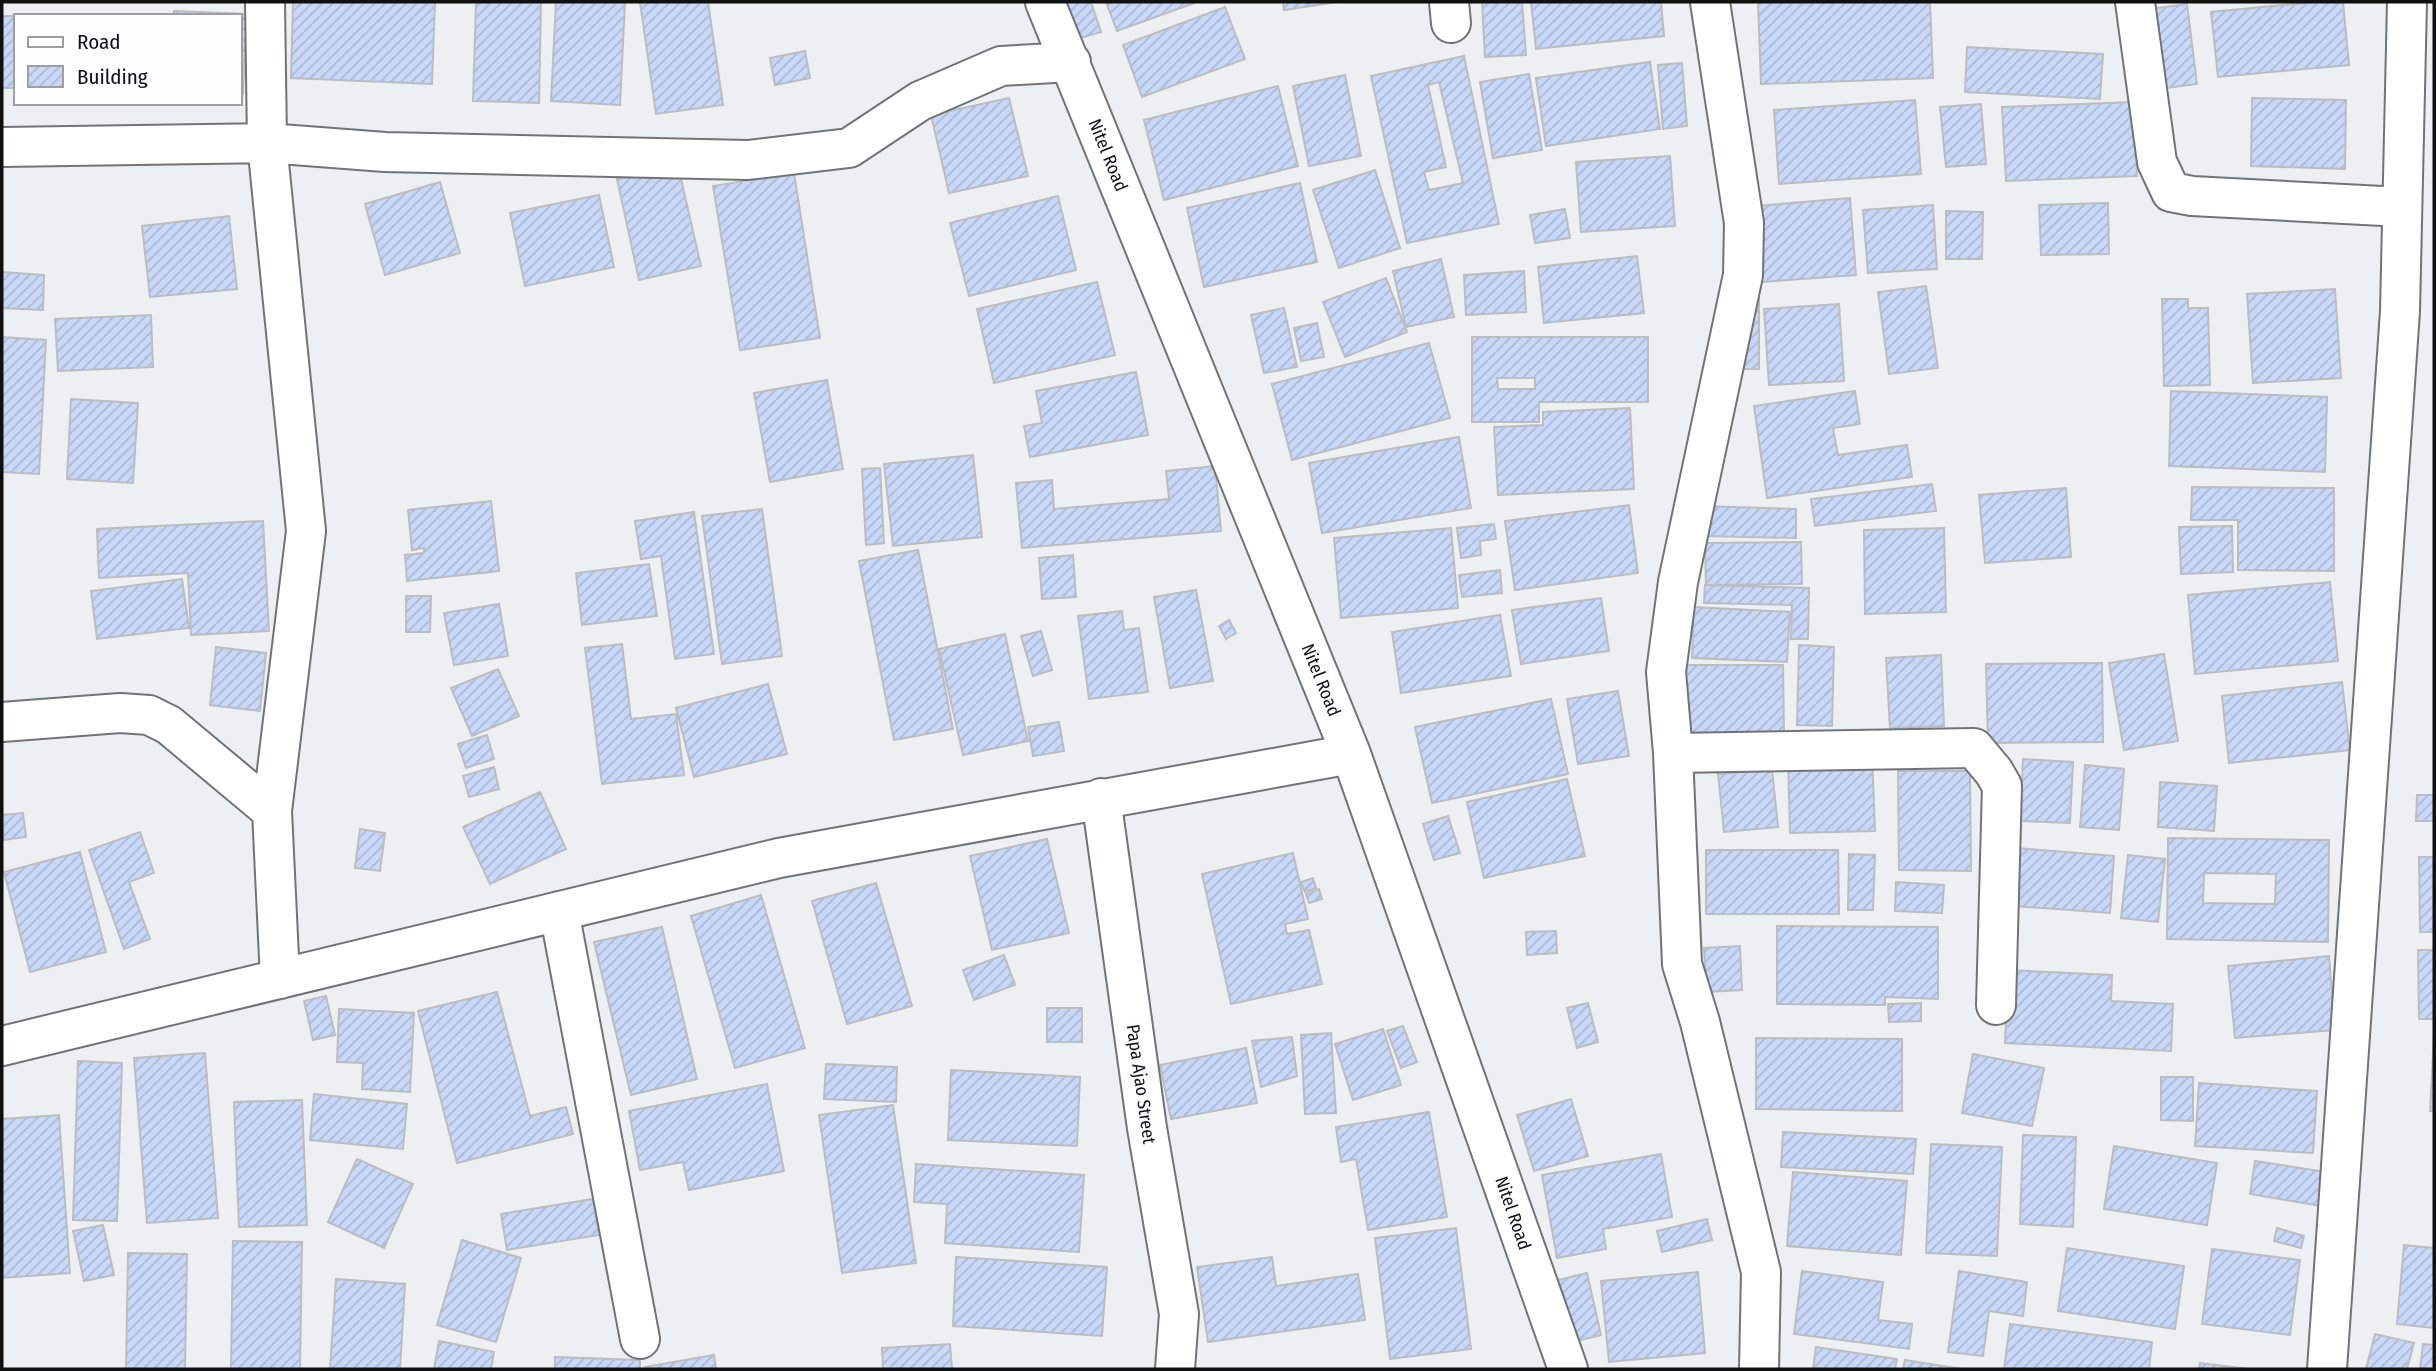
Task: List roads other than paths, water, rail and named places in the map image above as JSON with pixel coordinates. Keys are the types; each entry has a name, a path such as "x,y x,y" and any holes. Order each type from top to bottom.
{"street":[{"path":"265,2 267,143 306,531 272,811 280,979"},
{"name":"Nitel Road","path":"1045,2 1351,754 1568,1369"},
{"path":"1710,2 1744,223 1743,275 1678,582 1665,672 1673,753 1682,964 1700,1022 1761,1272 1759,1369"},
{"path":"2135,2 2157,162 2171,192 2192,196 2402,207"},
{"path":"2327,1369 2400,311 2407,2"},
{"path":"2,147 267,143 384,152 748,160 849,148 920,101 1001,66 1070,62"},
{"path":"2,722 121,713 149,715 169,725 272,811"},
{"path":"1673,753 1974,748 2002,786 1996,1005"},
{"path":"2,1046 779,858 1351,754"},
{"name":"Papa Ajao Street","path":"1101,798 1147,1128 1179,1314 1175,1369"},
{"path":"559,911 640,1339"}]}
